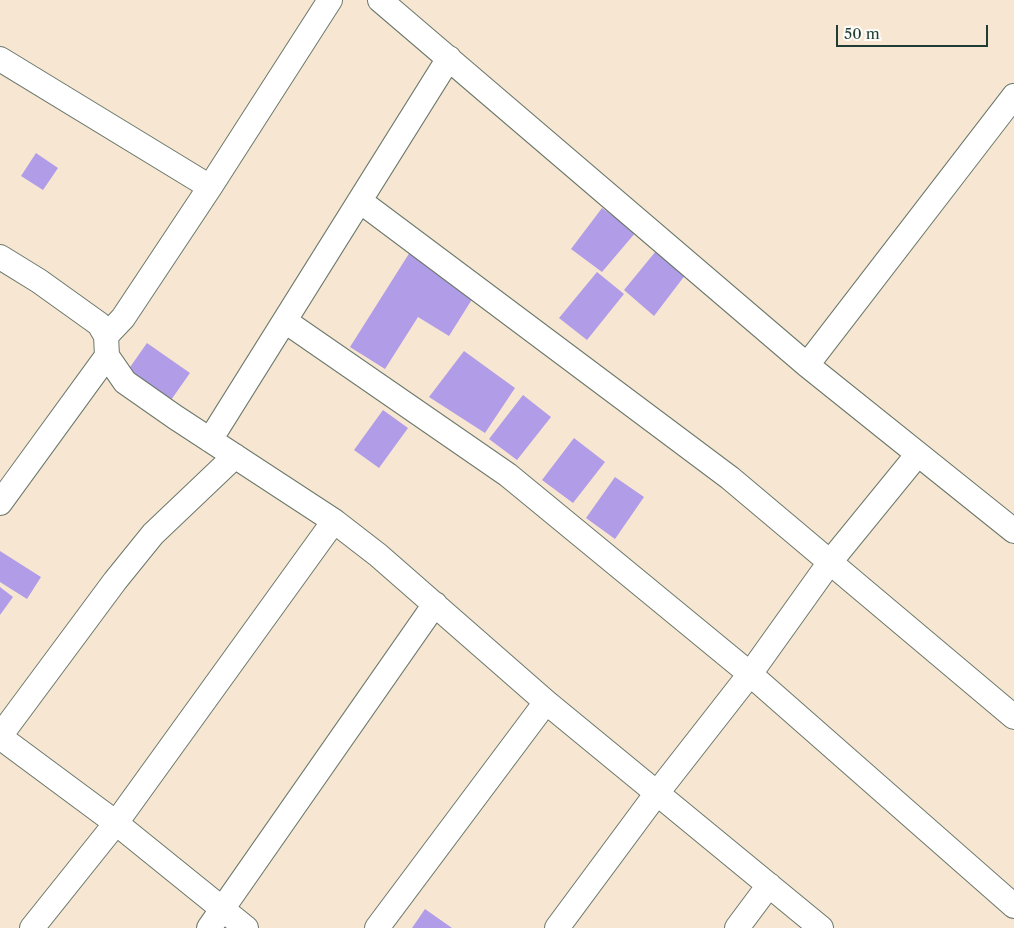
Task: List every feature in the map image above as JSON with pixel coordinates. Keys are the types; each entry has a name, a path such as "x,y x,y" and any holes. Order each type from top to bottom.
{"street":[{"path":"0,503 107,346 123,318 330,0"},
{"path":"381,0 808,365 1014,531"},
{"path":"0,58 210,187"},
{"path":"210,440 449,58"},
{"path":"808,365 1014,96"},
{"path":"360,201 730,478 1014,717"},
{"path":"0,257 39,281 99,324 124,382 334,521 378,555 546,702 821,928"},
{"path":"285,321 508,475 750,674 1014,906"},
{"path":"557,928 657,793 750,674 830,562 918,454"},
{"path":"235,456 153,534 115,581 0,736 116,823 216,919 246,928"},
{"path":"32,928 116,823 334,521"},
{"path":"216,919 435,604"},
{"path":"377,928 546,702"},
{"path":"737,928 769,885"}],"building":[{"path":"36,153 58,168 43,190 21,176"},
{"path":"602,208 636,232 602,272 571,249"},
{"path":"656,251 686,274 654,316 624,290"},
{"path":"410,252 476,293 449,336 418,317 385,369 350,347"},
{"path":"597,272 624,294 587,340 559,318"},
{"path":"147,343 190,373 171,400 128,370"},
{"path":"464,351 515,388 485,433 429,397"},
{"path":"523,395 551,417 517,460 489,439"},
{"path":"383,410 408,428 379,468 354,450"},
{"path":"574,438 605,462 573,503 542,480"},
{"path":"615,477 644,497 615,539 586,518"},
{"path":"0,551 41,577 27,599 0,582"},
{"path":"0,587 13,597 0,615"},
{"path":"425,909 452,928 412,928"}]}
